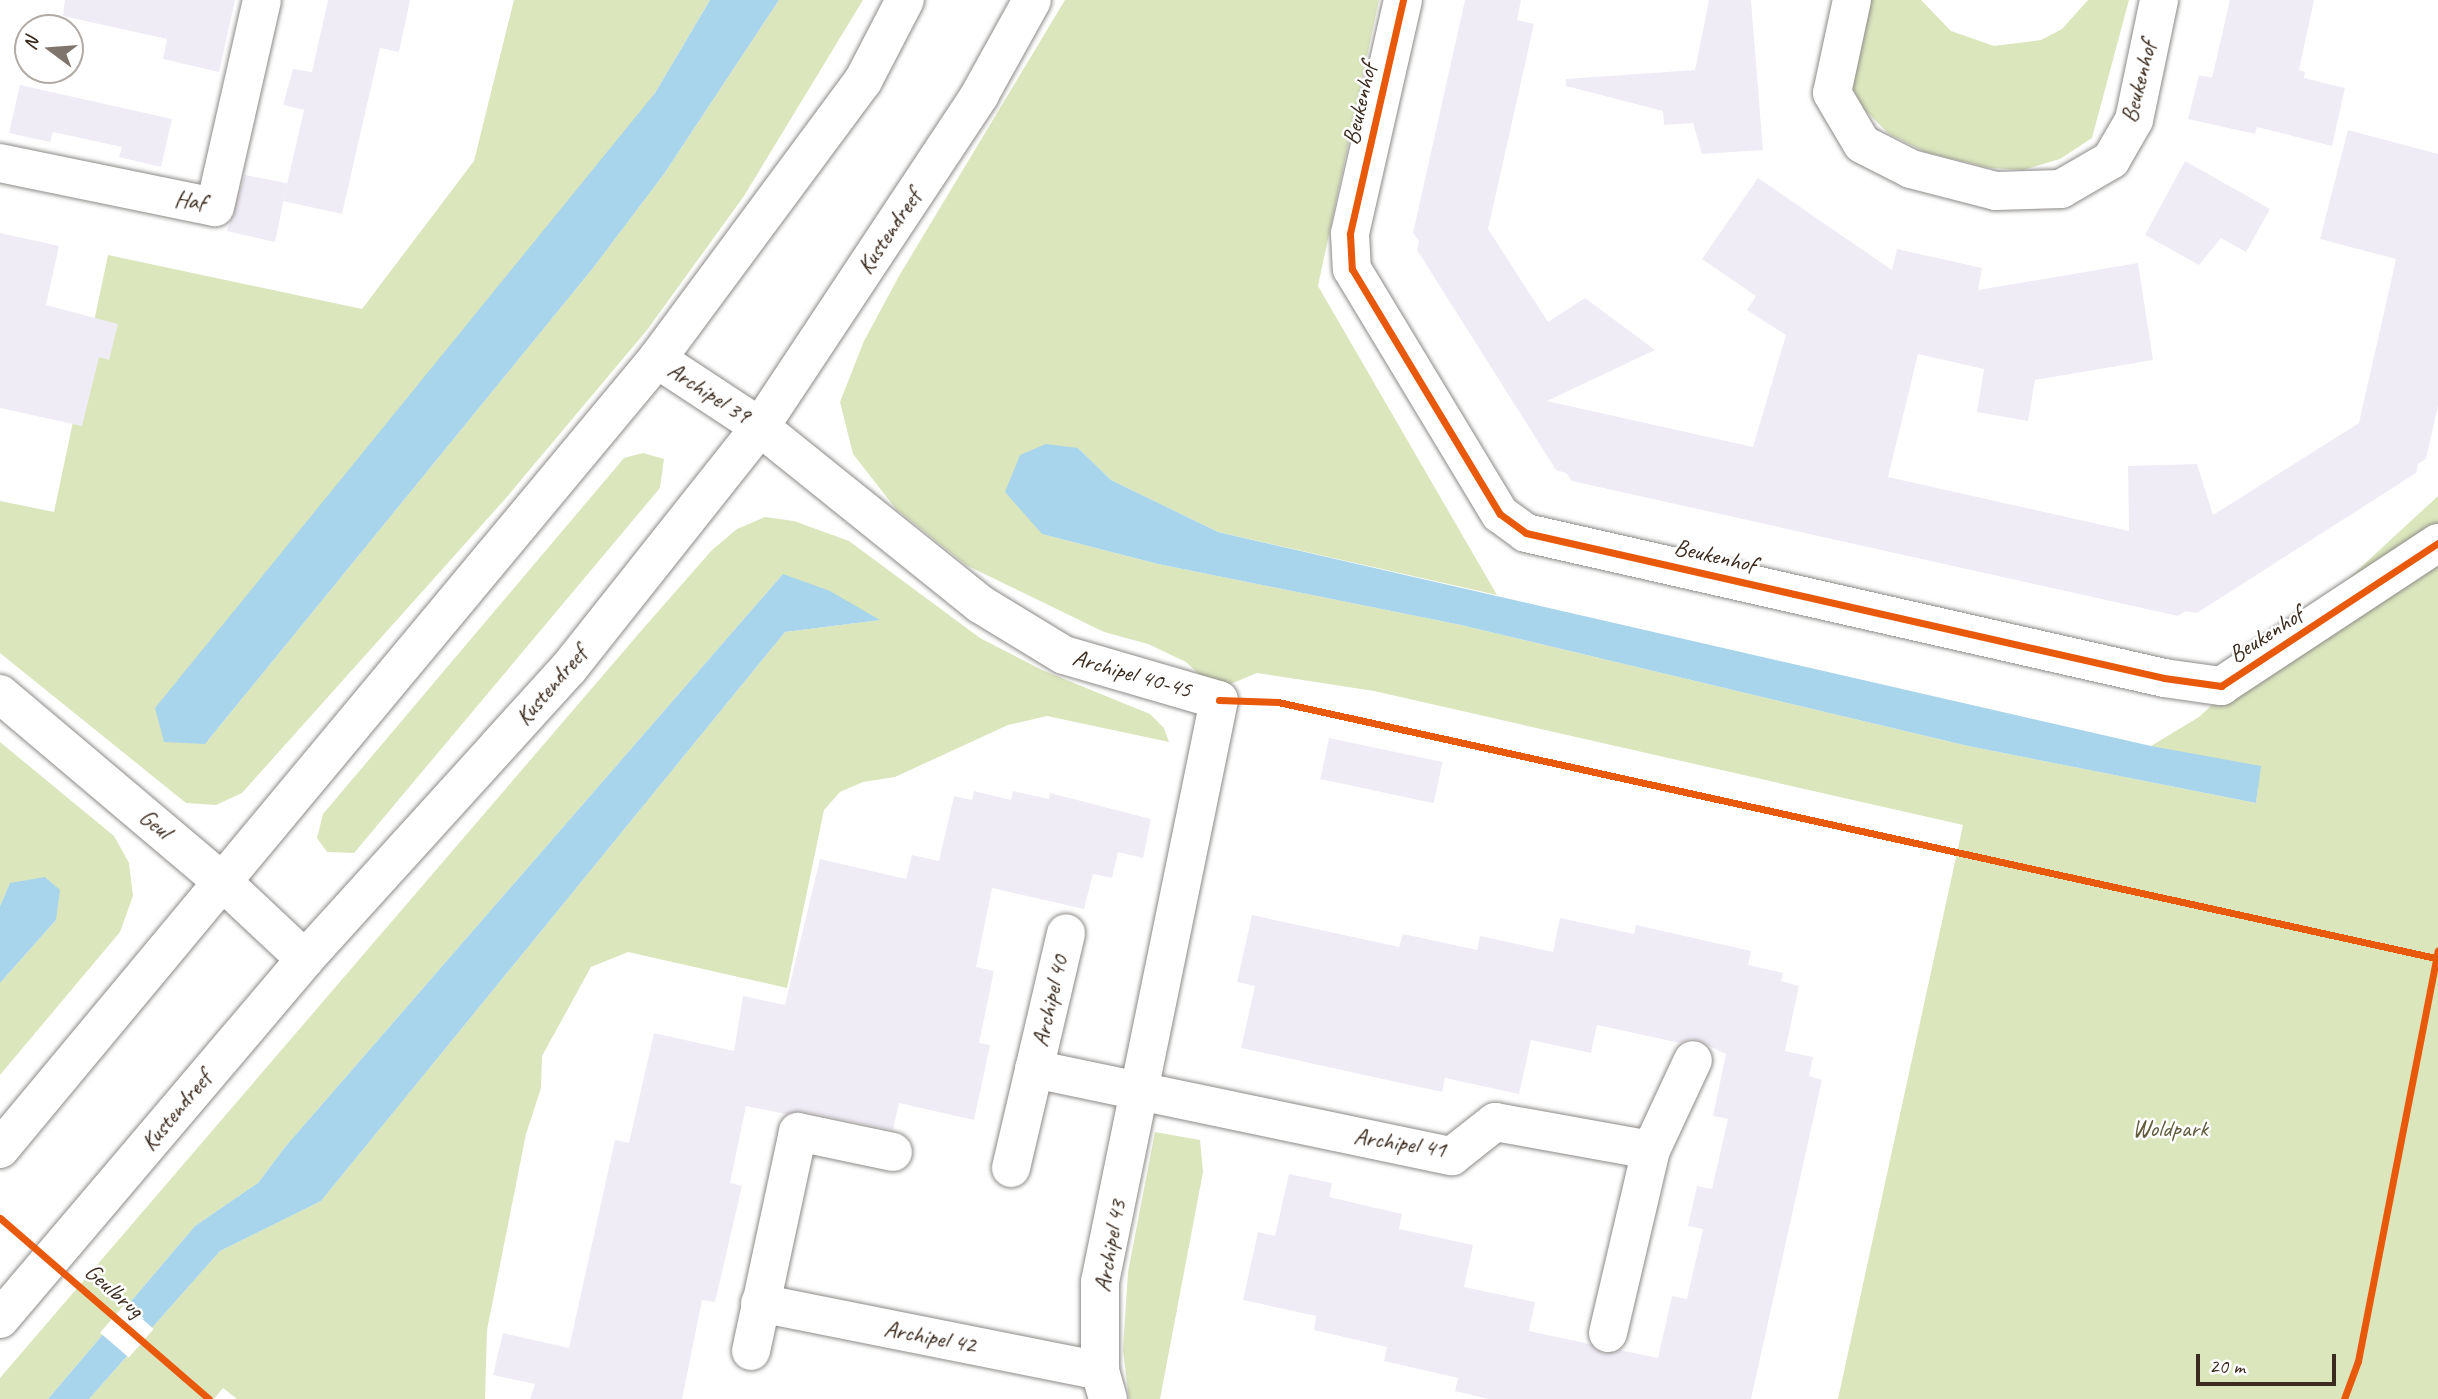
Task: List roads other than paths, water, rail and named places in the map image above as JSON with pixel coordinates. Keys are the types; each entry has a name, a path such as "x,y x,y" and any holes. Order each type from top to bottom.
{"street":[{"name":"Haf","path":"0,163 215,207 262,0"},
{"path":"0,1149 224,883 657,359 863,81 905,0"},
{"name":"Kustendreef","path":"0,1319 304,959 569,668 760,427 980,94 1032,0"},
{"name":"Beukenhof","path":"1403,0 1350,234 1352,269 1500,514 1526,533 2164,678 2221,686 2438,542"},
{"name":"Beukenhof","path":"1852,0 1832,93 1861,144 1912,169 1996,191 2061,189 2111,159 2134,120 2158,0"},
{"name":"Archipel 39","path":"657,359 760,427"},
{"name":"Archipel 40-45","path":"760,427 979,604 1064,655 1219,700 1140,1094"},
{"name":"Geul","path":"0,694 224,883 304,959"},
{"name":"Archipel 40","path":"1012,1168 1066,933"},
{"path":"1608,1333 1651,1150 1693,1060"},
{"name":"Archipel 40","path":"1034,1069 1140,1094"},
{"name":"Archipel 41","path":"1140,1094 1452,1156 1495,1122 1651,1150"},
{"name":"Archipel 43","path":"1104,1385 1100,1282 1140,1094"},
{"path":"751,1352 798,1132 892,1152"},
{"name":"Archipel 42","path":"761,1303 1104,1385"}],"water":[{"path":"710,0 779,0 664,174 593,268 205,744 164,742 155,708 655,93"},
{"path":"1046,444 1078,448 1111,480 1218,532 2151,746 2261,766 2256,803 1968,746 1461,625 1158,564 1042,534 1005,492 1020,455"},
{"path":"783,574 830,591 880,620 785,632 321,1201 220,1251 89,1399 48,1399 195,1226 258,1183 285,1147"},
{"path":"45,877 60,890 56,920 0,983 0,906 10,883"}],"park label":[{"name":"Woldpark","path":"2170,1129"}]}
